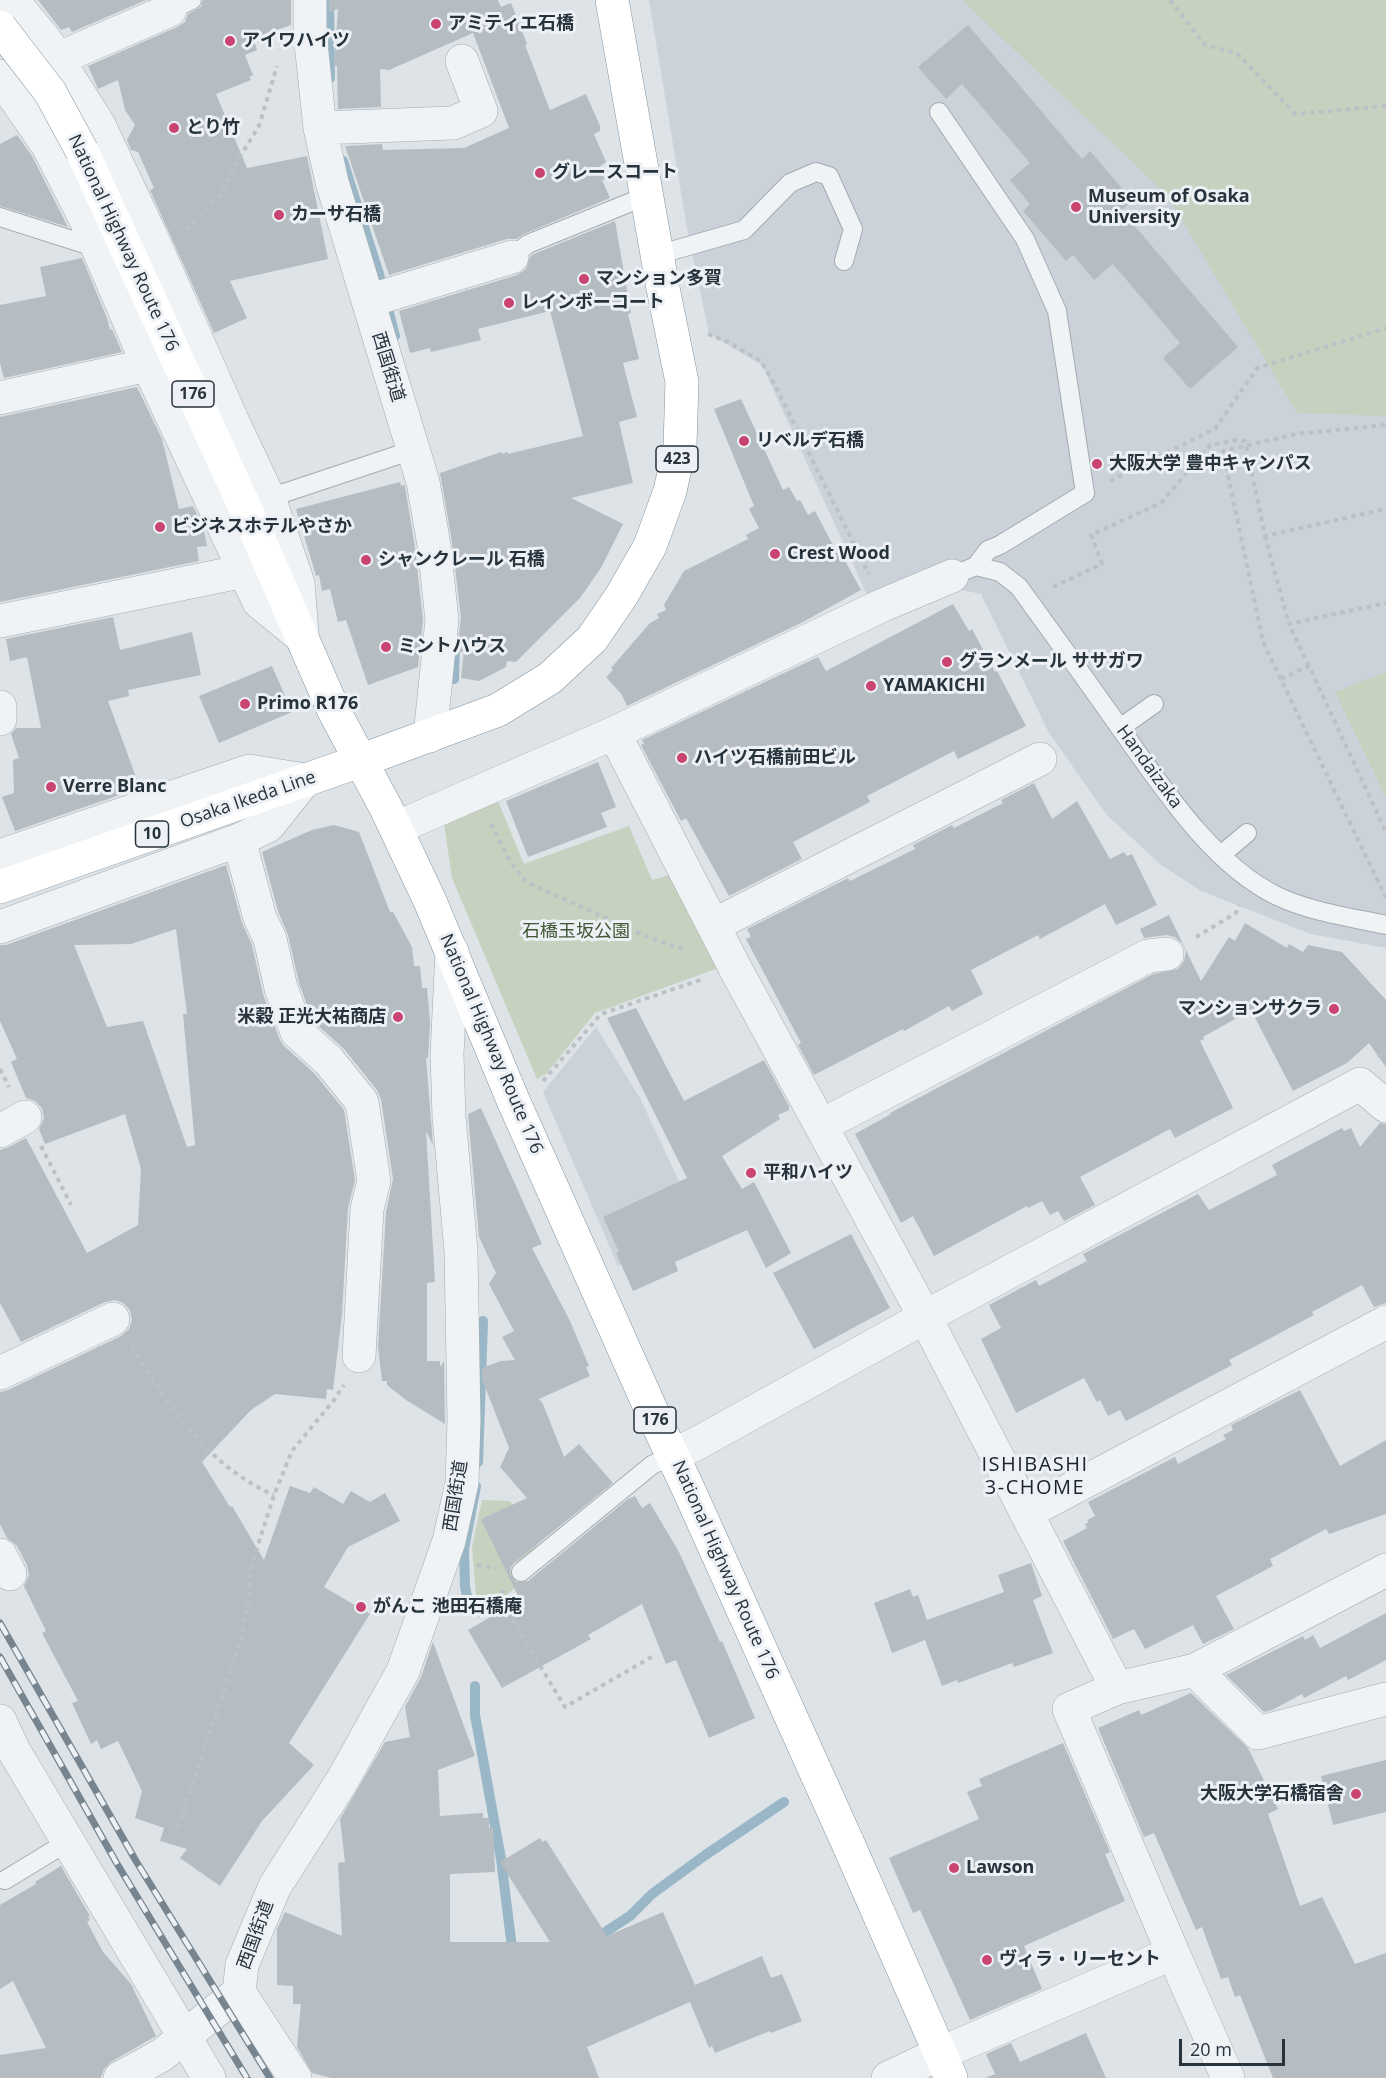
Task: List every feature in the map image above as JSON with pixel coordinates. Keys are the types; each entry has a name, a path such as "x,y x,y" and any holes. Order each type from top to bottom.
{"main road":[{"name":"423","path":"360,762 498,710 550,678 592,639 622,596 650,546 670,491 680,446 682,382 646,196 612,0"},
{"name":"National Highway Route 176","path":"0,27 50,92 82,151 334,711 396,828 452,951 518,1111 846,1839 945,2066"},
{"name":"Osaka Ikeda Line","path":"0,887 360,762"}],"street":[{"path":"12,0 51,50 99,125 160,258 269,498 298,583 302,637"},
{"name":"西国街道","path":"310,0 310,34 332,128 332,182 380,298 413,450 423,482 434,545 442,620 430,736"},
{"path":"181,5 51,50 1,76 48,147 97,248 148,365 259,602 302,637"},
{"path":"332,128 453,123 481,111 462,61"},
{"path":"380,298 512,257"},
{"path":"0,398 148,365"},
{"path":"0,621 244,571"},
{"path":"396,828 614,733 883,604 964,571"},
{"path":"0,707 0,719"},
{"path":"614,733 735,968 925,1317 1116,1688"},
{"path":"714,925 1040,759"},
{"path":"0,856 249,771 305,780 268,826 239,840 0,927"},
{"path":"239,840 260,918 270,939 281,988 297,1032 329,1061 362,1102 374,1181 367,1209 359,1356"},
{"name":"西国街道","path":"239,1992 242,1965 274,1886 342,1781 403,1671 449,1541 462,1483 464,1420 461,1251 449,1117 447,1054 452,951"},
{"path":"822,1125 1148,956 1167,954"},
{"path":"673,1455 1360,1084 1386,1106"},
{"path":"0,1374 113,1319"},
{"path":"1026,1514 1386,1322"},
{"path":"1228,2078 1069,1709 1116,1688 1195,1670 1386,1570"},
{"path":"1195,1670 1258,1733 1386,1699"},
{"path":"0,1721 7,1754 69,1841 209,2078"},
{"path":"888,2078 945,2066 1173,1953"},
{"path":"120,2078 162,2055 239,1992 295,2078"}],"lane":[{"path":"939,112 1024,239 1057,311 1085,493 988,550 964,571"},
{"path":"657,255 744,230 790,183 816,172 829,176 853,229 844,261"},
{"path":"512,257 528,244 646,196"},
{"path":"0,217 97,248"},
{"path":"269,498 413,450"},
{"name":"Handaizaka","path":"964,571 1000,572 1019,587 1169,796 1206,842 1221,855 1274,895 1303,907 1386,925"},
{"path":"1120,728 1154,704"},
{"path":"1221,855 1247,833"},
{"path":"521,1572 652,1466 673,1455"},
{"path":"5,1880 69,1841"}],"path":[{"path":"1170,0 1205,45 1237,53 1295,114 1386,106"},
{"path":"160,258 223,191 239,158 259,126 277,65 290,42 310,34"},
{"path":"1085,493 1215,429 1257,368 1386,327"},
{"path":"698,336 709,334 761,361 883,604"},
{"path":"1386,425 1296,434 1223,451 1263,642 1386,899"},
{"path":"1027,598 1102,564 1091,535 1161,503 1210,445 1237,440 1245,441 1265,536 1289,624 1386,832"},
{"path":"1265,536 1386,509"},
{"path":"1289,624 1386,603"},
{"path":"1281,679 1309,666"},
{"path":"477,793 510,861 526,882 648,937 687,950"},
{"path":"1167,954 1236,913 1249,878"},
{"path":"538,1087 601,1014 735,968"},
{"path":"113,1319 148,1373 203,1447 226,1467 254,1486 274,1495"},
{"path":"178,1828 240,1642 249,1600 251,1567 274,1495 292,1451 334,1400 359,1356"},
{"path":"506,1609 565,1707 655,1655"}],"shaded area":[{"name":"大阪大学 豊中キャンパス","path":"649,0 1386,0 1386,948 1311,934 1201,891 1160,864 1107,815 1049,733 981,594 957,589 868,597 762,365 709,334 687,228"},
{"path":"596,1027 640,1098 699,1230 618,1266 543,1092"}],"green space":[{"path":"962,0 1386,0 1386,416 1297,413 1167,195"},
{"path":"1386,672 1386,798 1335,692"},
{"name":"石橋玉坂公園","path":"498,801 524,864 629,826 652,880 673,874 718,968 595,1013 546,1074 537,1079 452,878 444,824"},
{"path":"482,1500 510,1501 540,1550 510,1565 517,1586 478,1619 472,1547"}],"building":[{"path":"38,0 146,0 72,32 69,27 61,30"},
{"path":"203,0 291,0 291,25 253,38 257,50 245,55 253,75 249,77 251,80 216,94 247,168 307,156 328,259 230,281 247,318 214,333 150,190 154,188 138,152 131,150 127,140 135,125 125,110 118,80 98,89 88,66 177,27 185,22 188,14 201,7"},
{"path":"329,0 498,0 501,7 511,3 550,110 586,94 600,126 600,131 594,134 606,162 599,167 610,198 516,239 507,239 389,275 345,146 382,144 383,150 464,148 509,128 473,33 389,70 380,69 381,107 338,109 337,66 334,65 338,9 329,12"},
{"name":"Museum of Osaka University","path":"968,25 1082,159 1090,151 1133,201 1121,210 1238,347 1190,389 1163,358 1180,343 1113,264 1094,280 1073,255 1066,261 1023,211 1030,204 1010,180 1030,163 962,84 946,99 918,67"},
{"path":"17,135 32,156 68,227 0,206 0,144"},
{"path":"615,221 631,313 628,314 639,359 623,363 637,417 619,422 633,483 571,498 623,524 601,568 580,598 516,662 507,661 506,667 479,681 461,678 464,651 457,653 461,618 452,542 440,473 501,452 502,454 508,452 508,454 583,436 550,311 478,329 481,340 431,352 430,348 410,353 399,311 517,275 526,269 530,257 534,254"},
{"path":"82,258 110,330 112,329 122,352 4,378 0,363 0,305 46,296 40,267"},
{"path":"137,387 162,439 179,509 193,506 203,526 207,546 197,547 199,561 0,602 0,417"},
{"path":"741,399 783,490 789,487 797,501 800,500 808,515 815,511 861,590 801,623 627,706 622,695 606,677 613,670 611,668 650,623 659,618 657,614 666,610 664,605 684,571 748,539 746,535 759,528 749,509 754,506 714,409"},
{"name":"シャンクレール 石橋","path":"400,482 401,486 405,486 423,620 418,667 368,685 346,620 338,622 330,589 322,591 319,575 316,576 296,509"},
{"path":"953,604 969,631 972,629 1026,726 958,759 954,751 867,796 870,802 793,842 802,859 729,896 686,818 681,821 641,745 644,744 642,740 818,657 826,671"},
{"path":"113,617 120,650 192,632 201,675 128,690 129,696 108,701 140,788 15,831 2,797 14,793 13,760 19,758 11,734 16,728 41,728 27,657 10,661 6,639"},
{"name":"Primo R176","path":"272,666 292,712 219,743 199,696"},
{"path":"598,762 616,807 601,813 607,827 528,857 506,801"},
{"path":"1034,783 1052,819 1077,801 1110,859 1124,852 1127,856 1132,854 1157,905 1116,925 1105,904 1040,939 1038,935 971,970 983,994 952,1011 949,1006 814,1075 798,1045 801,1043 746,939 751,937 747,929 848,878 850,881 915,849 913,845 952,825 954,828 1003,803 1001,800"},
{"path":"334,825 359,832 390,912 393,912 412,947 414,966 420,966 422,988 427,988 430,1023 428,1058 426,1058 433,1145 426,1131 435,1282 427,1283 427,1361 440,1361 440,1367 444,1361 445,1424 406,1400 387,1385 387,1381 382,1381 378,1346 386,1212 393,1179 381,1099 377,1090 344,1049 313,1021 299,983 288,935 278,911 262,852 312,830"},
{"path":"226,865 242,923 252,945 263,994 279,1038 284,1046 315,1074 344,1110 355,1180 348,1208 342,1314 333,1390 327,1389 326,1399 275,1394 251,1410 202,1462 230,1507 232,1506 264,1560 290,1486 310,1493 314,1487 343,1504 351,1491 370,1502 385,1493 400,1521 348,1547 324,1587 370,1614 289,1743 314,1765 262,1821 220,1886 180,1858 187,1849 160,1841 164,1828 135,1818 142,1791 118,1741 101,1749 97,1740 91,1744 72,1703 78,1701 42,1633 46,1631 24,1586 29,1575 27,1565 17,1546 7,1538 0,1524 0,1392 121,1336 129,1329 132,1320 130,1310 123,1303 115,1300 105,1302 21,1342 0,1303 0,1150 26,1138 87,1253 138,1225 141,1169 125,1114 45,1144 39,1129 44,1118 42,1108 35,1101 26,1098 11,1062 17,1059 0,1021 0,945 6,945","holes":["176,929 187,1014 183,1014 195,1145 187,1147 143,1021 107,1027 74,945 131,944"]},
{"path":"1169,915 1201,981 1229,937 1235,941 1245,923 1287,948 1289,944 1303,952 1308,945 1342,952 1386,1000 1386,1067 1369,1043 1347,1063 1293,1091 1251,1010 1203,1037 1204,1039 1200,1041 1233,1108 1175,1138 1170,1129 1080,1177 1095,1205 1064,1221 1058,1211 1050,1215 1042,1201 1028,1208 1027,1206 934,1256 913,1216 901,1223 855,1134 890,1113 1153,974 1178,969 1184,961 1186,951 1182,943 1175,937 1166,935 1144,938 1140,929"},
{"path":"636,1008 684,1101 764,1060 789,1106 789,1110 778,1115 780,1119 722,1156 742,1189 754,1182 791,1253 766,1268 747,1230 675,1262 678,1271 633,1291 603,1217 687,1178 607,1018"},
{"path":"481,1108 542,1244 532,1248 570,1321 589,1366 586,1367 590,1376 539,1399 564,1457 579,1444 613,1483 514,1563 510,1574 516,1582 528,1581 628,1499 635,1496 642,1508 650,1503 679,1552 720,1642 722,1641 755,1718 709,1738 676,1660 666,1664 642,1604 588,1635 591,1639 502,1688 468,1630 520,1600 481,1519 527,1498 500,1467 509,1448 482,1379 482,1368 501,1361 515,1360 502,1337 514,1331 489,1284 496,1273 479,1237 468,1114"},
{"path":"1380,1123 1386,1124 1386,1303 1374,1307 1362,1285 1312,1312 1314,1315 1229,1360 1232,1365 1126,1421 1120,1410 1108,1416 1100,1400 1097,1402 1084,1378 1016,1413 981,1339 1001,1328 989,1305 1036,1280 1039,1286 1087,1261 1083,1254 1198,1194 1209,1210 1277,1175 1272,1165 1342,1128 1344,1131 1351,1128 1360,1147"},
{"path":"851,1234 890,1308 814,1349 773,1273"},
{"path":"1300,1390 1340,1466 1386,1440 1386,1514 1329,1534 1326,1529 1270,1559 1273,1566 1216,1596 1234,1629 1203,1644 1193,1625 1145,1649 1134,1629 1113,1639 1063,1541 1087,1528 1085,1524 1089,1522 1087,1520 1095,1516 1088,1502 1175,1457 1178,1464 1226,1439 1223,1435 1233,1430 1231,1425"},
{"path":"1031,1563 1042,1596 1033,1600 1053,1653 1014,1667 1012,1663 958,1683 957,1680 942,1686 925,1640 892,1653 874,1603 910,1589 913,1597 918,1595 927,1620 1004,1592 998,1575"},
{"path":"1386,1613 1386,1660 1348,1680 1346,1676 1304,1698 1302,1694 1264,1712 1226,1675 1303,1636 1305,1640 1313,1635 1320,1648"},
{"path":"433,1642 475,1756 438,1770 440,1816 483,1813 483,1818 489,1818 489,1828 493,1827 495,1872 450,1874 450,1942 550,1942 500,1862 540,1838 543,1842 546,1840 607,1936 663,1912 695,1985 762,1956 771,1978 782,1974 802,2021 715,2053 712,2046 709,2048 690,2002 587,2047 599,2078 331,2078 312,2073 297,2047 301,2004 293,2004 293,1986 277,1985 277,1929 285,1912 342,1936 338,1863 345,1862 340,1819 385,1742 410,1737 405,1707 421,1677"},
{"path":"1191,1693 1248,1748 1278,1809 1268,1814 1300,1906 1322,1897 1355,1964 1386,1953 1386,2078 1273,2078 1240,1995 1235,1997 1228,1977 1221,1979 1202,1927 1196,1930 1154,1833 1144,1837 1098,1728 1139,1710 1141,1715"},
{"path":"1063,1743 1110,1852 1105,1854 1125,1901 1024,1946 1042,1989 970,2020 920,1910 913,1913 889,1858 979,1819 967,1792 982,1786 979,1779"},
{"name":"大阪大学石橋宿舎","path":"1386,1760 1386,1812 1333,1825 1321,1776"},
{"path":"61,1866 90,1916 87,1922 103,1952 131,1984 156,2036 111,2062 104,2069 101,2078 0,2078 0,2055 46,2048 13,1981 0,1989 0,1905"},
{"path":"1086,2033 1106,2078 985,2078 995,2074 986,2054 1011,2043 1020,2062"}],"waterway":[{"path":"329,0 330,78"},
{"path":"343,161 379,274 395,336"},
{"path":"454,679 455,644"},
{"path":"478,1462 483,1321"},
{"path":"469,1605 465,1587 464,1549 476,1486"},
{"path":"475,1686 475,1715 501,1859 513,1956"},
{"path":"593,1940 630,1916 652,1894 704,1856 784,1802"}],"railway":[{"path":"0,1623 136,1861 270,2078"},
{"path":"0,1657 116,1862 247,2078"}],"place":[{"name":"アミティエ石橋","path":"436,24"},
{"name":"アイワハイツ","path":"230,41"},
{"name":"とり竹","path":"174,128"},
{"name":"グレースコート","path":"540,173"},
{"name":"Museum of Osaka University","path":"1076,207"},
{"name":"カーサ石橋","path":"279,215"},
{"name":"マンション多賀","path":"584,279"},
{"name":"レインボーコート","path":"509,303"},
{"name":"リベルデ石橋","path":"744,441"},
{"name":"大阪大学 豊中キャンパス","path":"1097,464"},
{"name":"ビジネスホテルやさか","path":"160,527"},
{"name":"Crest Wood","path":"775,554"},
{"name":"シャンクレール 石橋","path":"366,560"},
{"name":"ミントハウス","path":"386,647"},
{"name":"グランメール ササガワ","path":"947,662"},
{"name":"YAMAKICHI","path":"871,686"},
{"name":"Primo R176","path":"245,704"},
{"name":"ハイツ石橋前田ビル","path":"682,758"},
{"name":"Verre Blanc","path":"51,787"},
{"name":"マンションサクラ","path":"1334,1009"},
{"name":"米穀 正光大祐商店","path":"398,1017"},
{"name":"平和ハイツ","path":"751,1173"},
{"name":"がんこ 池田石橋庵","path":"361,1607"},
{"name":"大阪大学石橋宿舎","path":"1356,1794"},
{"name":"Lawson","path":"954,1868"},
{"name":"ヴィラ・リーセント","path":"987,1960"}],"district":[{"name":"ISHIBASHI 3-CHOME","path":"1035,1476"}]}
